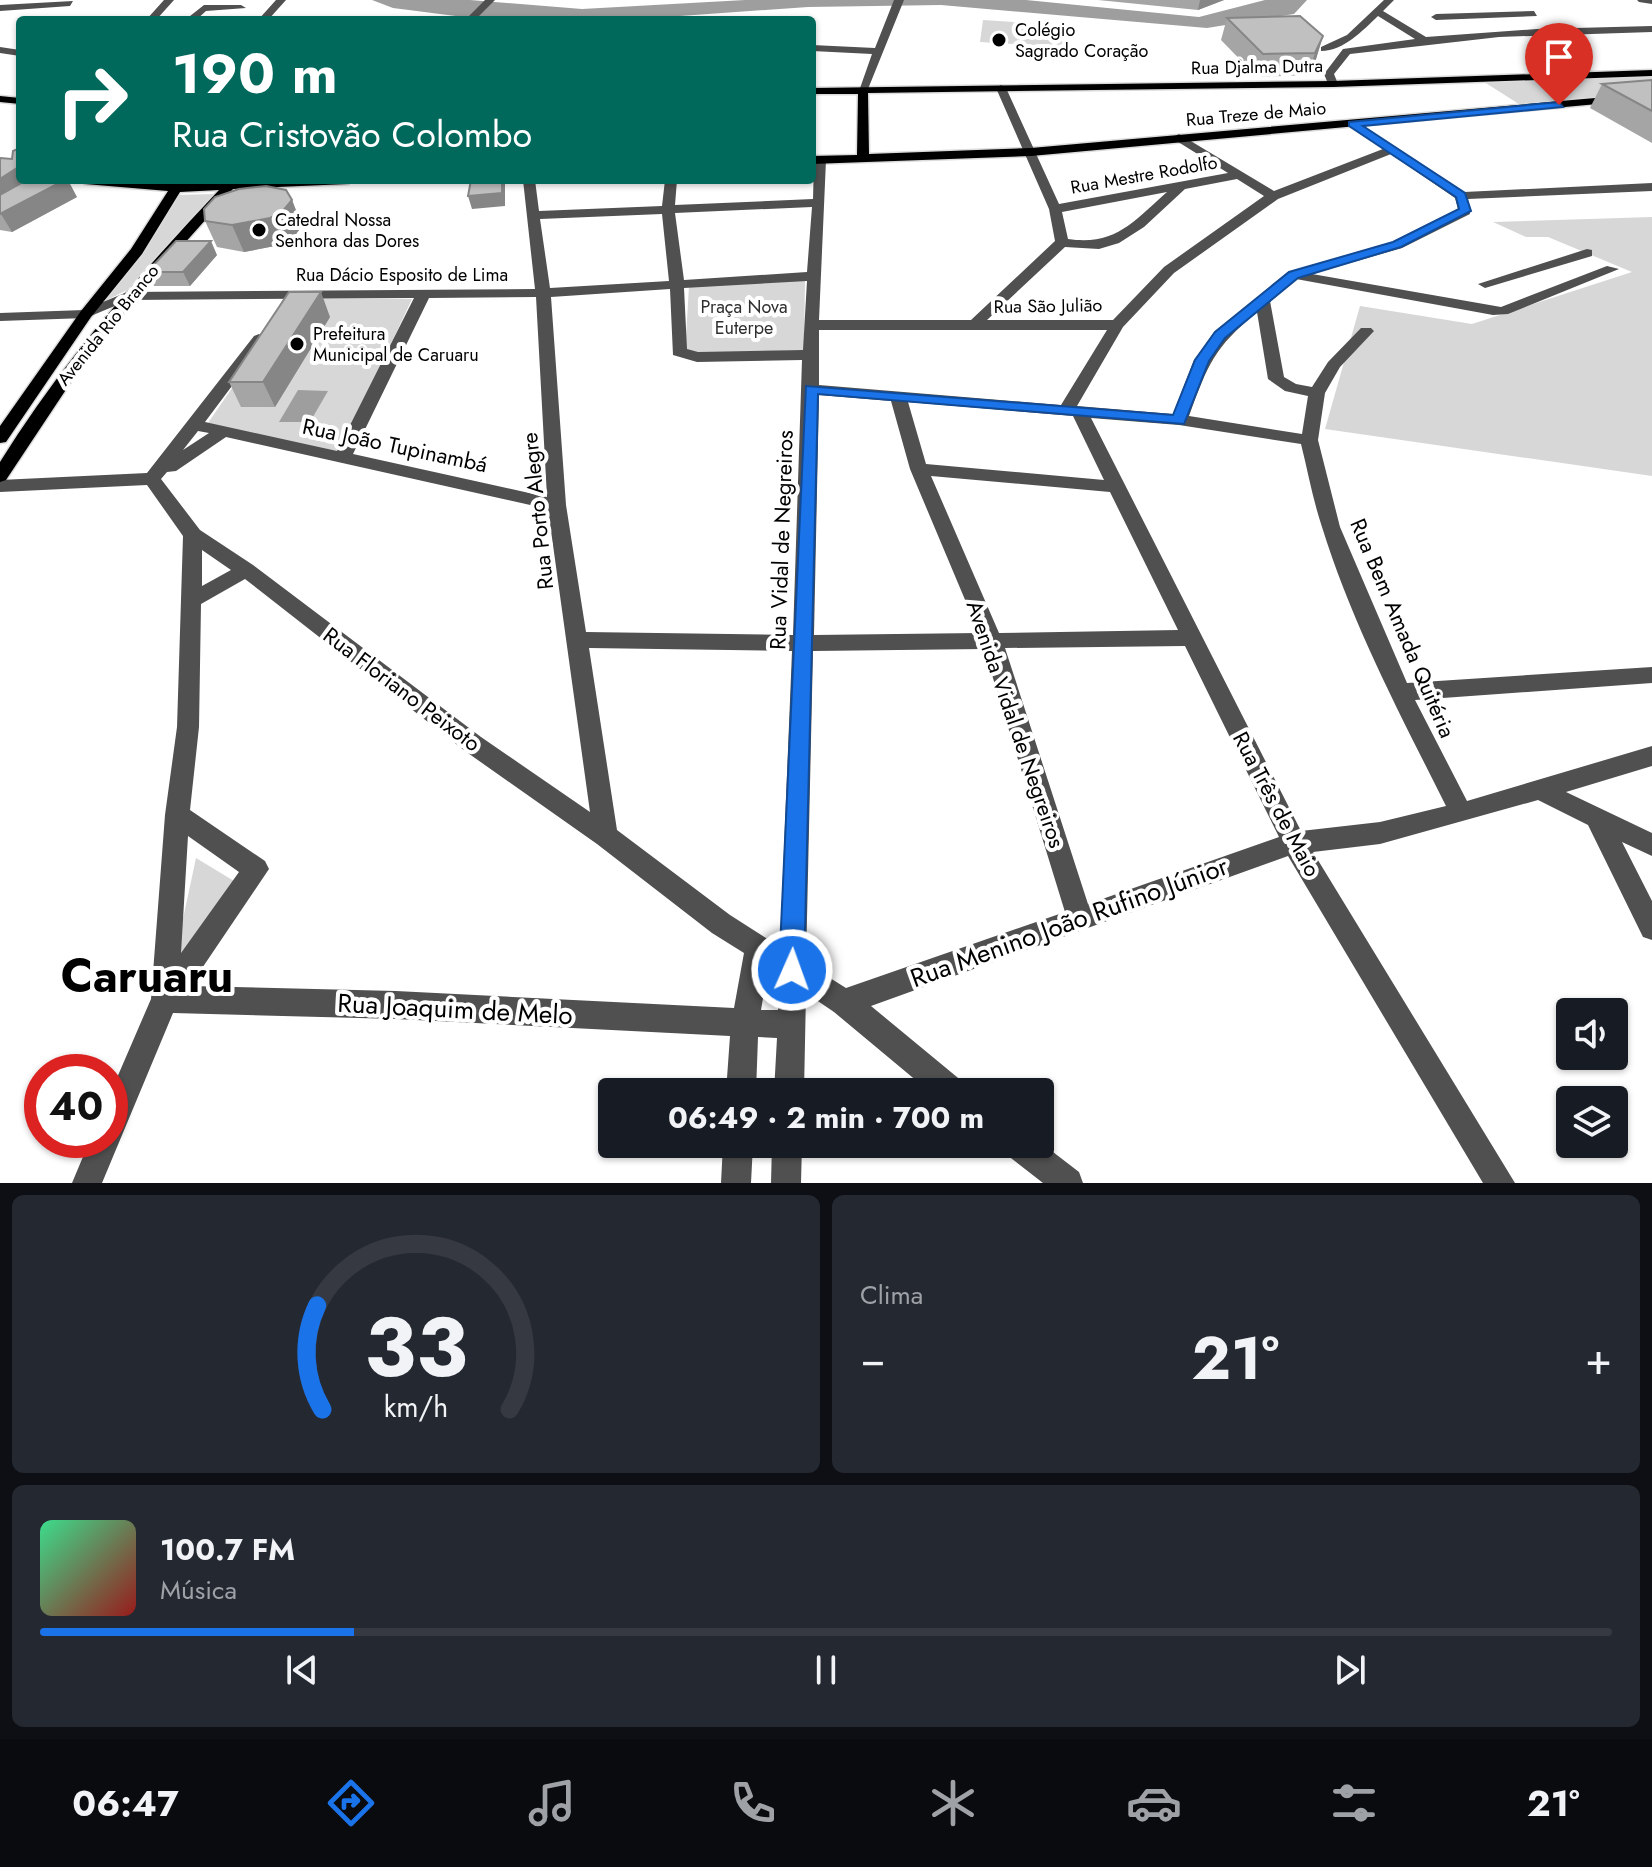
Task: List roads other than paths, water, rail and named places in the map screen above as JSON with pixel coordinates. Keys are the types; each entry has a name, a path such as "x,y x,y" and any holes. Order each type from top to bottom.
{"main road":[{"name":"Rua Djalma Dutra","path":"816,91 1333,84 1652,73"},
{"path":"1482,78 1528,108"},
{"path":"863,89 863,158"},
{"name":"Rua Treze de Maio","path":"816,160 1031,152 1652,96"},
{"path":"130,184 176,188 220,184"},
{"name":"Avenida Rio Branco","path":"0,476 29,426 127,296 230,184"},
{"name":"Avenida Rio Branco","path":"0,438 86,314 137,251 176,188"}],"street":[{"path":"0,7 5,0"},
{"path":"155,16 169,0"},
{"path":"267,16 281,0"},
{"path":"474,16 490,0"},
{"path":"1325,49 1336,47 1389,0"},
{"path":"1521,0 1534,14 1553,25 1652,29"},
{"path":"1642,0 1652,1"},
{"path":"0,7 72,1"},
{"path":"56,16 72,1"},
{"path":"195,16 204,8 241,8"},
{"path":"863,89 897,8"},
{"path":"1379,12 1422,39"},
{"path":"1436,17 1534,14"},
{"path":"1333,84 1329,74 1347,51 1422,39 1605,21"},
{"path":"816,48 880,51"},
{"path":"1001,88 1055,209 1062,242"},
{"path":"1353,124 1389,151 1461,196 1652,187"},
{"path":"1179,138 1273,196"},
{"path":"1073,411 1117,325 1169,270 1273,196 1389,151"},
{"name":"Rua Vidal de Negreiros","path":"789,1078 811,389 811,276 820,203 816,160"},
{"name":"Rua Mestre Rodolfo","path":"1055,209 1238,175"},
{"name":"Rua Porto Alegre","path":"530,184 543,293 557,505 606,836"},
{"path":"671,184 668,208 677,284 677,349 682,355 809,355"},
{"path":"1062,242 1087,248 1108,246 1179,188"},
{"path":"1179,420 1202,360 1220,335 1293,275 1397,245 1434,229 1465,211 1461,196"},
{"path":"534,215 820,203"},
{"path":"979,325 979,319 1062,242"},
{"path":"1485,284 1587,253"},
{"path":"1293,275 1503,311 1612,269"},
{"name":"Rua Dácio Esposito de Lima","path":"127,296 543,293 811,276"},
{"path":"152,479 196,425 292,293"},
{"path":"342,459 423,295"},
{"path":"0,317 86,314 127,296"},
{"path":"1263,300 1276,379 1291,388 1317,393"},
{"name":"Rua São Julião","path":"810,325 1117,325"},
{"name":"Rua Bem Amada Quitéria","path":"1366,331 1334,365 1317,393 1309,440 1331,527 1400,692 1461,813"},
{"path":"811,389 1179,420 1309,440"},
{"name":"Avenida Vidal de Negreiros","path":"898,396 919,469 992,640 1080,918"},
{"name":"Rua Três de Maio","path":"1073,411 1119,487 1294,843 1500,1183"},
{"name":"Rua João Tupinambá","path":"196,425 557,505"},
{"path":"0,486 152,479 223,431"},
{"path":"919,469 1119,487"},
{"name":"Rua Floriano Peixoto","path":"152,479 193,535 246,570 473,744 606,836 758,948 844,1002 936,1078"},
{"path":"165,999 177,815 188,727 194,599 193,535"},
{"path":"194,599 246,570"},
{"path":"576,640 801,643 1191,638"},
{"path":"1400,692 1652,675"},
{"name":"Rua Menino João Rufino Júnior","path":"844,1002 1294,843 1380,833 1542,791 1652,756"},
{"path":"1542,791 1652,845"},
{"path":"128,1086 165,999 256,869 177,815"},
{"path":"1596,816 1652,928"},
{"path":"742,1078 745,1025 758,948"},
{"name":"Rua Joaquim de Melo","path":"165,999 396,1005 790,1025"},
{"path":"87,1183 97,1158"},
{"path":"736,1183 737,1158"},
{"path":"786,1183 787,1158"},
{"path":"1036,1158 1068,1183"}],"place":[{"name":"Colégio Sagrado Coração","path":"999,40"},
{"name":"Catedral Nossa Senhora das Dores","path":"259,230"},
{"name":"Prefeitura Municipal de Caruaru","path":"297,344"}],"district":[{"name":"Caruaru","path":"147,976"}],"park label":[{"name":"Praça Nova Euterpe","path":"744,317"}]}
